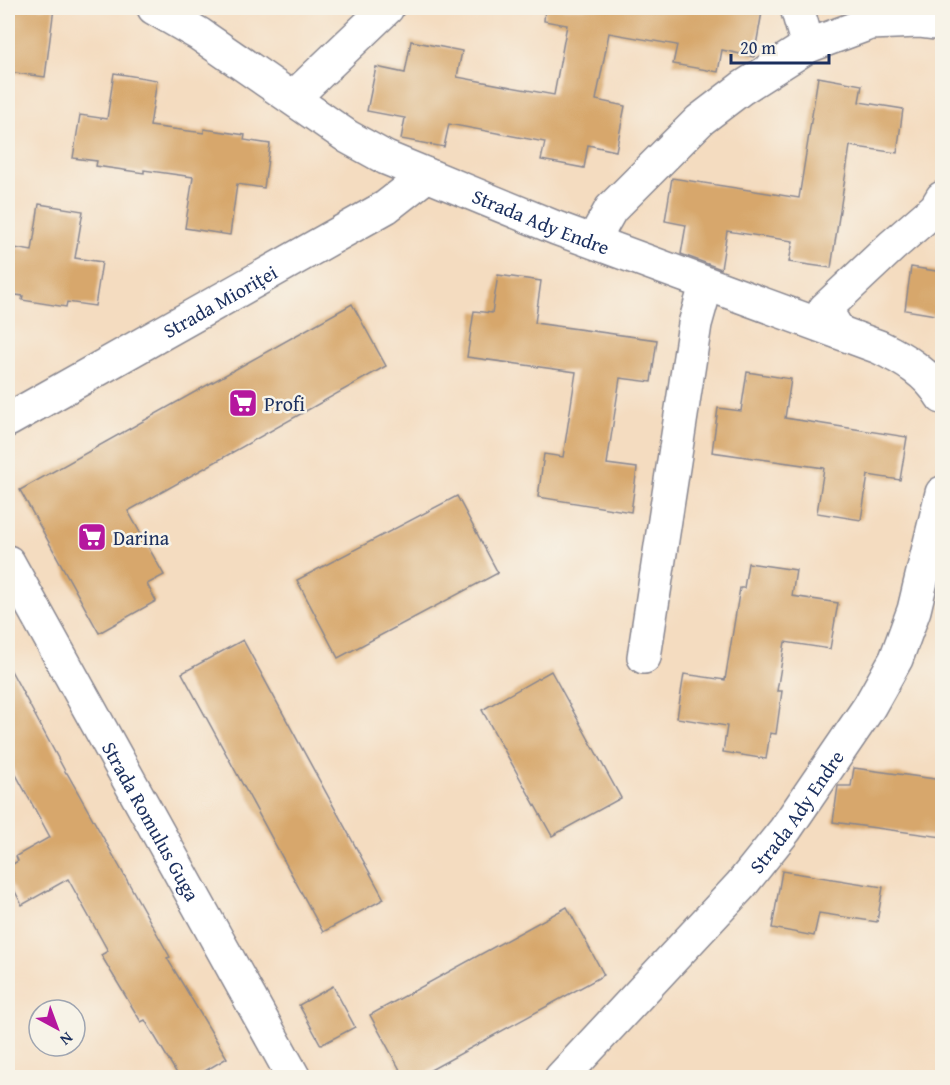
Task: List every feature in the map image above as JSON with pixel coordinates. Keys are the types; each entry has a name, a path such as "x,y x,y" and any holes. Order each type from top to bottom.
{"street":[{"name":"Strada Ady Endre","path":"154,8 199,34 357,142 386,158 706,285 879,347 905,360 926,376 942,397"},
{"path":"293,98 387,8"},
{"path":"797,8 808,46"},
{"path":"601,244 598,232 611,209 700,120 742,88 808,46 870,23 919,21 942,24"},
{"name":"Strada Mioriței","path":"8,420 386,207 427,175"},
{"path":"839,332 825,309 936,208 942,198"},
{"path":"644,657 695,324 706,285"},
{"name":"Strada Ady Endre","path":"561,1077 741,885 785,830 869,707 896,659 914,610 942,493"},
{"name":"Strada Romulus Guga","path":"8,562 294,1077"}],"building":[{"path":"8,8 54,8 45,77 8,72"},
{"path":"545,8 738,8 762,12 754,57 722,50 718,72 673,64 677,45 609,33 596,100 625,106 616,151 588,145 584,168 541,160 545,142 449,124 444,147 401,139 405,118 367,111 376,67 405,73 411,41 462,51 457,77 554,95 567,25 544,21"},
{"path":"114,73 157,80 150,126 204,133 204,129 245,135 244,140 270,144 264,188 237,184 230,235 185,228 193,177 96,166 97,161 73,158 80,115 107,119"},
{"path":"818,77 862,85 859,102 903,109 897,153 850,146 831,268 789,262 793,241 727,231 721,269 681,254 686,225 665,221 672,178 799,198"},
{"path":"39,204 83,211 75,258 102,262 95,306 67,302 66,307 22,300 23,296 8,294 8,247 32,251"},
{"path":"911,267 942,272 942,316 905,310"},
{"path":"498,275 541,281 535,323 657,340 651,382 620,378 607,464 637,468 631,512 538,497 544,454 563,457 576,372 467,357 474,311 492,313"},
{"path":"352,304 386,366 128,511 164,575 147,584 156,601 99,633 20,490"},
{"path":"747,372 791,379 785,418 907,437 900,480 868,475 861,520 817,513 824,468 712,452 718,408 741,411"},
{"path":"457,496 498,573 338,658 297,580"},
{"path":"748,563 796,570 792,596 838,603 830,649 785,642 777,691 782,691 776,734 770,733 766,759 723,752 727,726 677,718 684,674 725,680 740,588 744,588"},
{"path":"243,640 384,899 323,932 182,673"},
{"path":"8,665 170,957 167,958 227,1058 195,1077 179,1077 145,1020 141,1022 101,955 108,951 68,879 22,905 8,878 8,867 18,861 16,856 50,837 8,760"},
{"path":"551,671 621,798 552,836 482,710"},
{"path":"854,768 942,780 942,837 833,822 838,786 851,786"},
{"path":"782,871 883,887 877,922 819,913 814,936 772,928"},
{"path":"567,907 604,975 418,1077 404,1077 370,1015"},
{"path":"333,986 355,1027 321,1045 299,1005"}],"place":[{"name":"Profi","path":"243,403"},
{"name":"Darina","path":"92,537"}]}
